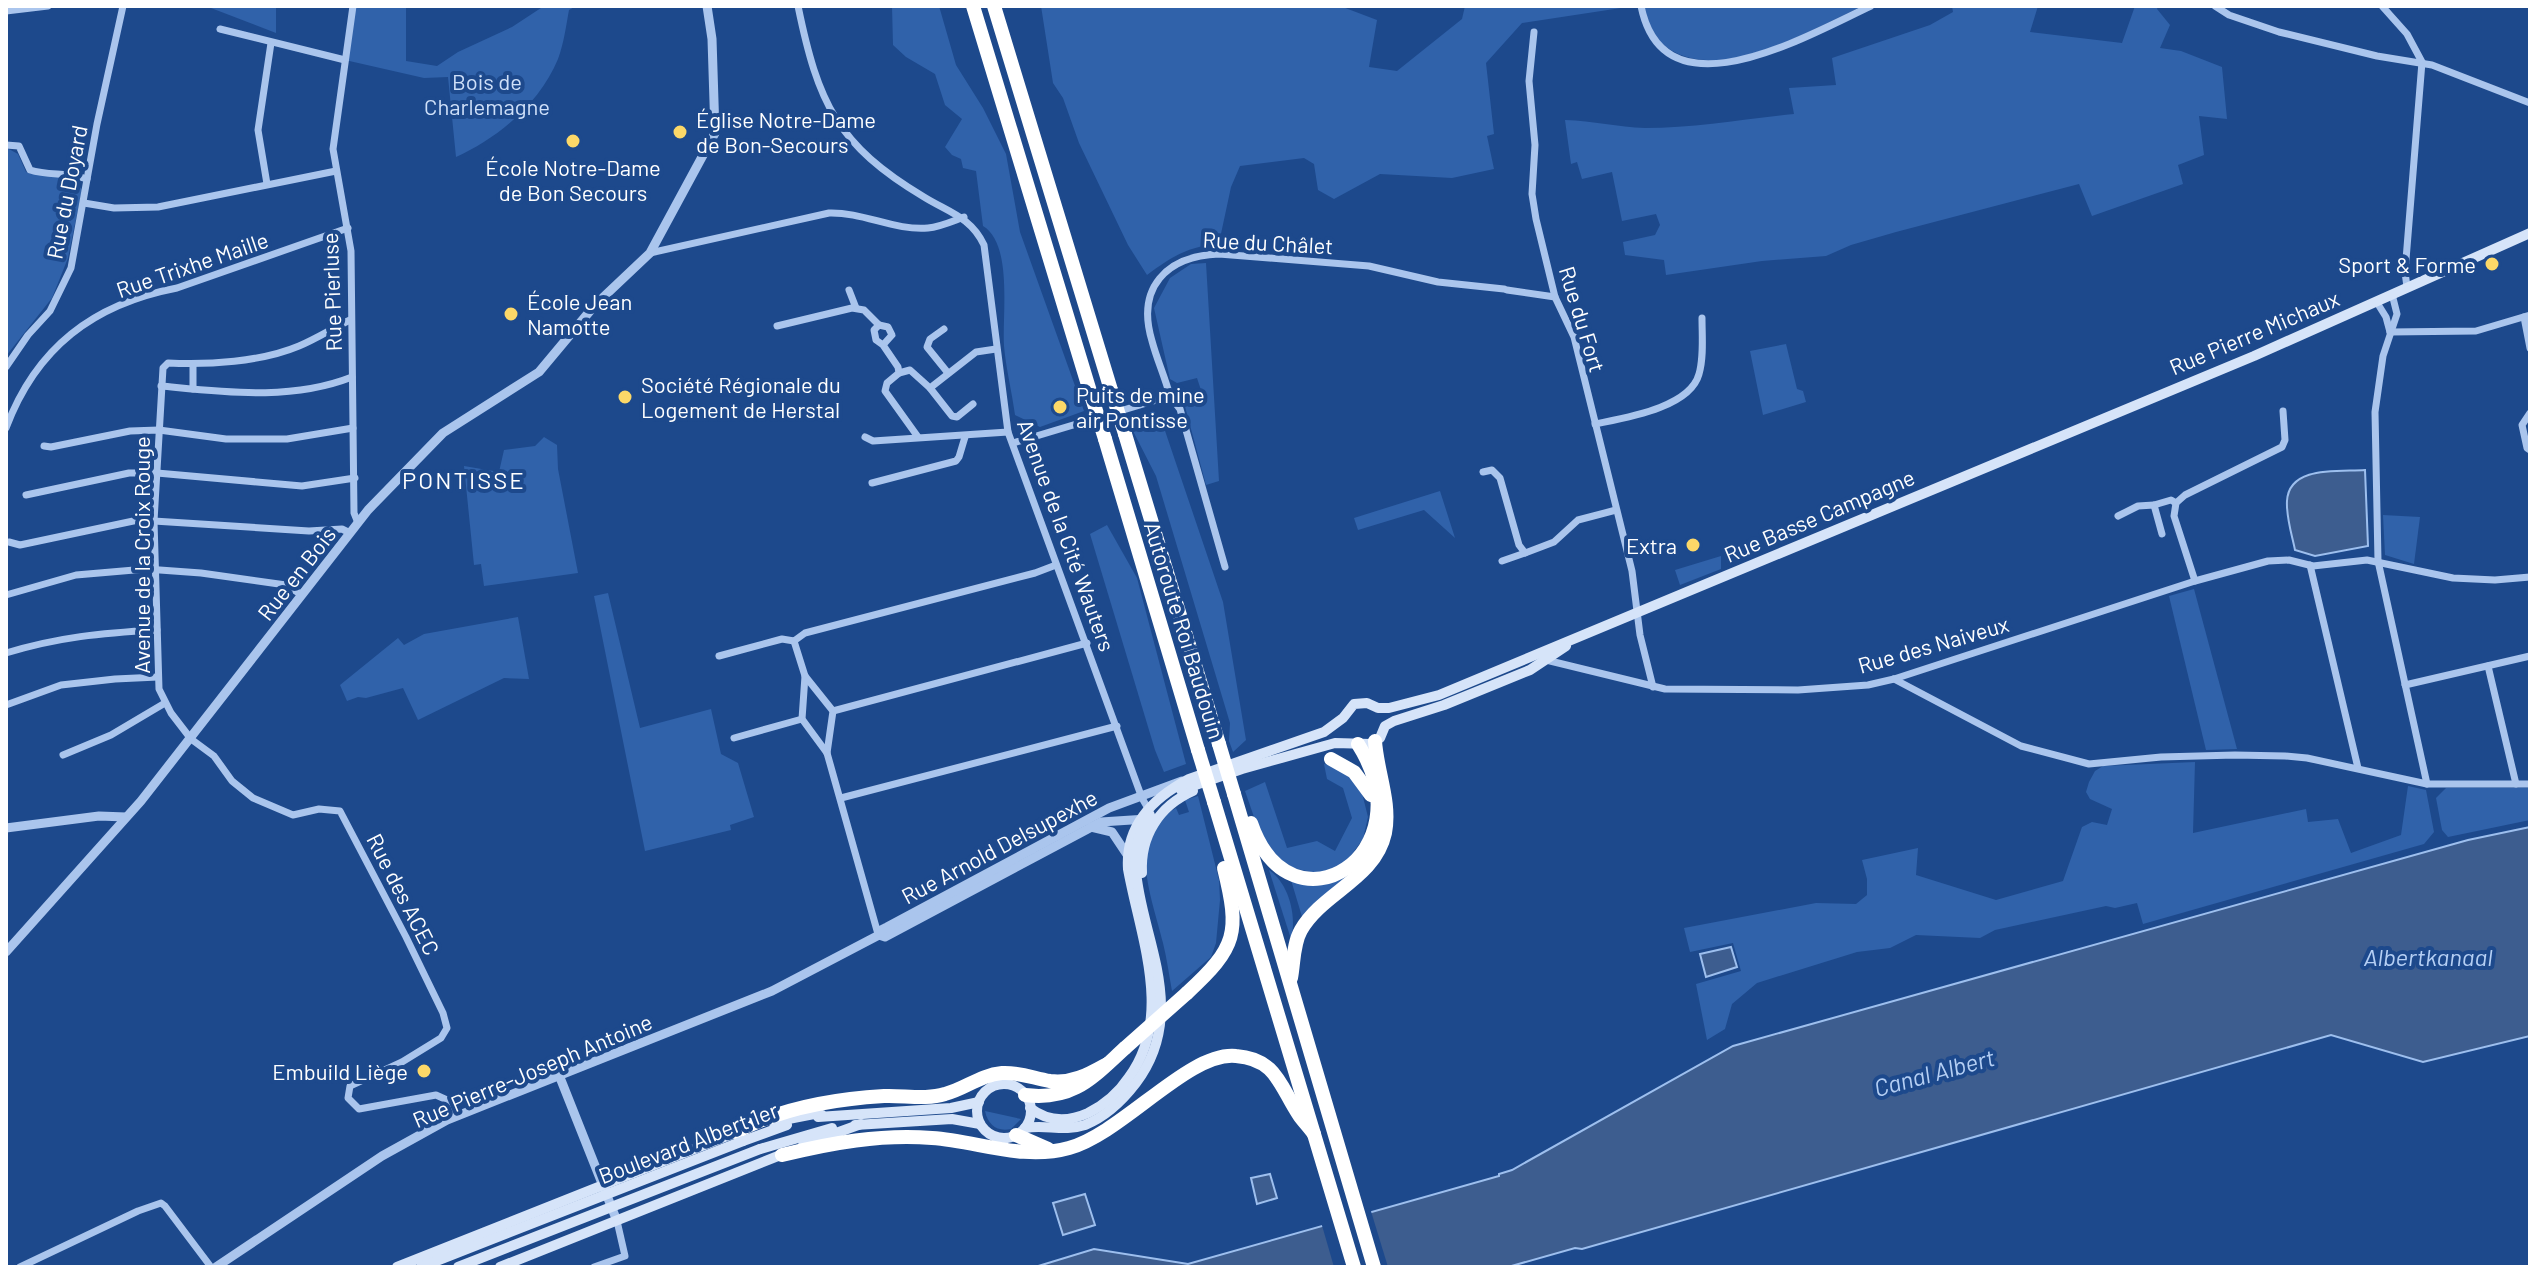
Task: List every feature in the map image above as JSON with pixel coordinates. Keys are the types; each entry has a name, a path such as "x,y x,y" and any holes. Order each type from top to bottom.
{"highway":[{"name":"Autoroute Roi Baudouin","path":"973,6 1354,1267"},
{"name":"Autoroute Roi Baudouin","path":"994,6 1219,744 1374,1267"},
{"path":"1290,982 1301,931 1374,859 1383,841 1387,811 1375,741"},
{"path":"1234,794 1247,812 1264,851 1282,868 1317,879 1338,873 1356,862 1373,835 1376,811 1372,778 1365,756 1356,743"},
{"path":"1331,759 1347,766 1359,777 1369,790 1376,811"},
{"path":"1028,1102 1072,1091 1091,1080 1222,957 1234,929 1233,904 1222,859 1228,849"},
{"path":"782,1155 877,1137 934,1138 1023,1153 1072,1147 1107,1131 1193,1068 1230,1055 1260,1062 1276,1074 1298,1114 1314,1134"},
{"path":"740,1136 784,1113 827,1102 944,1095 976,1079 1004,1073 1049,1081 1070,1081 1107,1064"},
{"path":"1020,1132 1034,1145 1052,1151"}],"main road":[{"name":"Rue Pierre Michaux","path":"2080,428 2309,332 2530,233"},
{"name":"Rue Basse Campagne","path":"1146,815 1166,793 1189,779 1324,732 1343,718 1354,704 1367,703 1378,708 1397,706 1439,695 2080,428"},
{"name":"Rue Basse Campagne","path":"1385,726 1530,670 1574,640"},
{"path":"1151,935 1142,861 1147,836 1160,814 1171,803 1189,793 1335,743 1375,741 1385,726 1378,708"},
{"path":"1343,718 1344,732 1356,743"},
{"path":"1146,815 1183,789 1286,760 1309,757 1331,759"},
{"name":"Boulevard Albert 1er","path":"421,1267 740,1136 822,1115 951,1108 979,1102 987,1091 1000,1085 1014,1086 1042,1116 1053,1120 1092,1111 1127,1081 1144,1051 1151,1029 1152,994 1128,869 1128,856 1146,815"},
{"name":"Boulevard Albert 1er","path":"458,1267 760,1149 809,1133 861,1124 952,1119 980,1124 993,1136 1005,1138 1040,1126 1070,1128 1092,1122 1118,1103 1142,1074 1154,1052 1161,1019 1161,991 1135,859 1146,815"},
{"path":"979,1102 977,1113 980,1124"},
{"path":"1020,1132 1028,1102"},
{"path":"500,1267 861,1124"},
{"path":"397,1267 602,1184 740,1136"}],"street":[{"path":"6,11 48,6"},
{"name":"Rue du Doyard","path":"6,367 28,335 50,311 71,268 123,6"},
{"name":"Rue Pierluse","path":"353,6 333,149 351,251 354,513 358,523"},
{"name":"Rue en Bois","path":"6,952 191,739 368,510 443,433 539,372 595,305 650,253 715,133 712,39 707,6"},
{"path":"798,6 806,45 827,106 844,132 869,160 898,181 964,217"},
{"path":"1641,6 1650,34 1662,49 1674,58 1705,66 1774,49 1871,6"},
{"path":"2215,6 2229,15 2279,32 2377,56 2422,62 2530,103"},
{"path":"2382,6 2407,34 2422,62 2405,272 2407,287"},
{"path":"220,29 345,60"},
{"name":"Rue du Fort","path":"1534,32 1529,81 1535,145 1532,194 1536,219 1555,297 1574,337 1632,571 1638,613"},
{"path":"267,184 258,130 271,43"},
{"path":"6,145 19,146 30,170 73,174 87,179"},
{"path":"84,203 114,208 158,207 336,171"},
{"path":"650,253 829,213 847,213 924,228 964,217"},
{"name":"Avenue de la Cité Wauters","path":"964,217 978,232 984,245 1008,432 1117,726 1146,815"},
{"name":"Rue Trixhe Maille","path":"6,428 19,397 42,361 75,330 155,292 177,288 348,228"},
{"path":"660,237 664,243 673,246"},
{"name":"Rue du Châlet","path":"1225,567 1180,409 1170,396 1151,340 1148,308 1158,279 1180,261 1197,255 1219,254 1369,266 1438,282 1555,297"},
{"path":"849,290 856,308"},
{"path":"2392,294 2397,314 2378,380 2375,412 2378,561 2427,784"},
{"path":"2376,301 2386,317 2390,332"},
{"path":"777,326 856,308 864,310 879,325 888,327 892,335 883,345"},
{"path":"2390,332 2476,331 2527,316 2530,348"},
{"path":"1595,424 1657,411 1687,391 1699,377 1702,318"},
{"path":"193,389 193,365 202,361 260,358 299,346 350,320"},
{"path":"879,325 874,335 898,367 899,373"},
{"path":"944,329 930,339 927,347 948,373"},
{"path":"930,388 976,352 996,349"},
{"name":"Avenue de la Croix Rouge","path":"191,739 165,703 158,677 154,521 163,368 168,363 193,365"},
{"path":"918,437 885,391 887,383 899,373 910,370 930,388 952,416 957,417 973,404"},
{"path":"161,386 285,393 316,389 352,377"},
{"path":"1013,443 1170,396"},
{"path":"2195,581 2174,516 2176,503 2185,495 2282,447 2285,440 2283,411"},
{"path":"2530,413 2522,425 2530,450"},
{"path":"44,446 130,431 159,430 226,439 287,439 353,428"},
{"path":"865,437 873,441 1008,432"},
{"path":"872,483 956,461 965,437"},
{"path":"1483,472 1492,470 1500,478 1519,545 1525,553"},
{"path":"26,495 129,473 302,486 355,480"},
{"name":"Rue Pierluse","path":"355,480 358,502 368,510"},
{"path":"2118,516 2138,506 2171,500 2176,503"},
{"path":"2154,505 2162,534"},
{"path":"1502,561 1554,542 1578,520 1616,510"},
{"path":"9,542 20,545 138,520 309,531 342,529 350,533"},
{"name":"Rue des Naiveux","path":"1546,660 1653,687 1798,690 1868,685 2195,581 2268,561 2289,560 2310,565 2378,561 2392,567 2453,578 2495,580 2530,577"},
{"path":"719,656 782,639 794,641 805,633 1056,565"},
{"path":"2310,565 2358,768"},
{"path":"6,595 76,575 155,569 286,585 302,595"},
{"path":"1638,613 1653,687"},
{"path":"6,653 83,634 157,630"},
{"path":"794,641 805,676 833,711 827,753"},
{"path":"833,711 1087,643"},
{"path":"2405,685 2530,656"},
{"path":"2488,666 2516,784"},
{"path":"805,676 802,719 827,753 879,935"},
{"path":"6,705 61,685 158,677"},
{"path":"1894,679 2021,746 2089,764 2161,757 2285,756 2427,784 2530,784"},
{"path":"63,755 111,735 165,703"},
{"path":"734,738 802,719"},
{"path":"841,798 1117,726"},
{"name":"Rue des ACEC","path":"191,739 214,756 232,781 253,798 293,815 319,809 340,811 443,1013 447,1028 441,1038 402,1062 350,1086 348,1098 359,1109 436,1095 447,1100 455,1117"},
{"name":"Rue Basse Campagne","path":"1141,795 1189,779"},
{"name":"Rue Arnold Delsupexhe","path":"683,1027 786,985 1083,821 1141,795"},
{"name":"Rue Arnold Delsupexhe","path":"879,935 885,937 1091,827 1106,821 1146,815"},
{"path":"6,828 99,816 126,817"},
{"path":"1091,827 1112,832 1128,856"},
{"name":"Rue Pierre-Joseph Antoine","path":"214,1267 382,1156 455,1117 683,1027"},
{"path":"559,1075 617,1221 625,1256 594,1267"},
{"path":"20,1267 161,1203 214,1267"}],"green space":[{"path":"276,6 276,33 211,8"},
{"name":"Bois de Charlemagne","path":"344,6 406,6 406,61 437,66 458,52 512,27 544,6 576,6 569,10 558,59 529,104 487,140 456,157 448,77 424,78 345,60 353,9"},
{"path":"892,6 939,6 956,65 983,108 1006,154 1020,232 1084,411 1040,427 1015,415 1004,346 1004,281 999,248 983,226 976,171 963,168 961,159 945,147 962,119 945,105 935,74 906,57 893,45"},
{"path":"1041,6 1340,6 1377,20 1369,67 1397,71 1462,19 1465,6 1634,6 1522,23 1486,63 1494,134 1487,136 1494,169 1452,178 1380,174 1334,199 1318,190 1314,164 1304,158 1240,166 1231,187 1219,243 1181,253 1147,275 1128,245 1079,143 1063,98 1053,83"},
{"path":"1644,6 1863,6 1757,52 1727,59 1700,60 1675,52 1654,35"},
{"path":"1952,6 2038,6 2030,32 2122,43 2135,6 2158,6 2157,9 2170,25 2160,48 2181,51 2222,67 2227,119 2199,116 2204,155 2178,165 2183,184 2092,216 2079,184 1896,232 1826,256 1762,261 1666,275 1664,260 1625,255 1623,242 1655,235 1660,225 1656,214 1622,221 1612,172 1582,179 1577,162 1571,164 1565,120 1663,128 1794,114 1789,88 1836,85 1832,58 1930,25 1953,12"},
{"path":"7,148 18,154 26,172 65,177 77,183 82,190 68,258 52,298 6,356"},
{"path":"1206,263 1219,481 1206,485 1183,399 1202,393 1197,378 1177,383 1170,379 1154,308 1170,278 1191,264"},
{"path":"1786,344 1797,389 1803,391 1806,402 1763,415 1750,351"},
{"path":"1154,411 1160,416 1223,602 1246,740 1233,752 1229,741 1230,723 1156,476 1129,418"},
{"path":"544,437 557,445 558,469 578,573 484,586 481,564 474,565 464,466 499,472 504,450 535,446"},
{"path":"1440,491 1455,538 1424,510 1358,530 1354,518"},
{"path":"2383,515 2420,517 2414,564 2385,555"},
{"path":"1107,525 1137,578 1186,764 1164,772 1090,534"},
{"path":"1721,556 1721,569 1680,585 1675,570"},
{"path":"2194,589 2237,749 2206,750 2169,596"},
{"path":"608,593 640,728 711,709 721,754 738,763 754,817 730,825 731,830 645,851 594,596"},
{"path":"518,617 529,679 504,678 418,720 403,688 347,701 340,685 398,638 404,645 424,634"},
{"path":"2195,762 2193,833 2306,809 2308,822 2338,819 2351,853 2401,835 2408,786 2426,790 2434,832 2424,844 2143,924 2137,903 2115,908 2106,906 1995,930 1980,938 1916,935 1890,948 1857,952 1757,983 1732,1004 1725,1029 1707,1040 1696,984 1741,971 1733,943 1690,952 1684,928 1816,903 1856,904 1867,895 1862,860 1918,848 1916,875 1996,900 2063,881 2082,827 2092,822 2107,825 2112,809 2090,799 2086,792 2095,771 2103,766"},
{"path":"1324,764 1341,767 1361,789 1368,817 1363,839 1346,862 1321,874 1287,867 1262,840 1245,791 1265,782 1287,848 1317,841 1335,851 1352,818 1343,788 1327,779"},
{"path":"2446,788 2530,788 2530,820 2448,837 2442,830 2436,798"},
{"path":"1198,796 1219,880 1216,943 1211,957 1172,991 1149,888 1146,851 1160,820 1176,808 1179,815 1189,812 1185,800"},
{"path":"1269,870 1282,883 1290,901 1293,921 1291,939"},
{"path":"1352,873 1303,920 1291,880 1322,883"},
{"path":"985,1111 1021,1119 1011,1129 1001,1129 991,1124"}],"water":[{"path":"2365,470 2368,546 2315,556 2295,550 2287,501 2290,489 2297,481 2317,473"},
{"name":"Albertkanaal","path":"2530,827 2530,1036 2423,1062 2331,1035 1582,1249 1575,1248 1508,1267 1035,1267 1094,1249 1188,1264 1499,1176 1733,1046 2468,840"},
{"path":"1731,947 1737,967 1706,977 1700,954"},
{"path":"1270,1174 1277,1198 1257,1204 1251,1178"},
{"path":"1085,1194 1095,1225 1063,1235 1053,1203"}],"pier":[{"path":"1370,1208 1388,1267 1334,1267 1321,1222"}],"place":[{"name":"Église Notre-Dame de Bon-Secours","path":"680,132"},
{"name":"École Notre-Dame de Bon Secours","path":"573,141"},
{"name":"Sport & Forme","path":"2492,264"},
{"name":"École Jean Namotte","path":"511,314"},
{"name":"Société Régionale du Logement de Herstal","path":"625,397"},
{"name":"Puits de mine air Pontisse","path":"1060,407"},
{"name":"Extra","path":"1693,545"},
{"name":"Embuild Liège","path":"424,1071"}],"district":[{"name":"PONTISSE","path":"464,479"}],"water label":[{"name":"Canal Albert","path":"1934,1072"}]}
